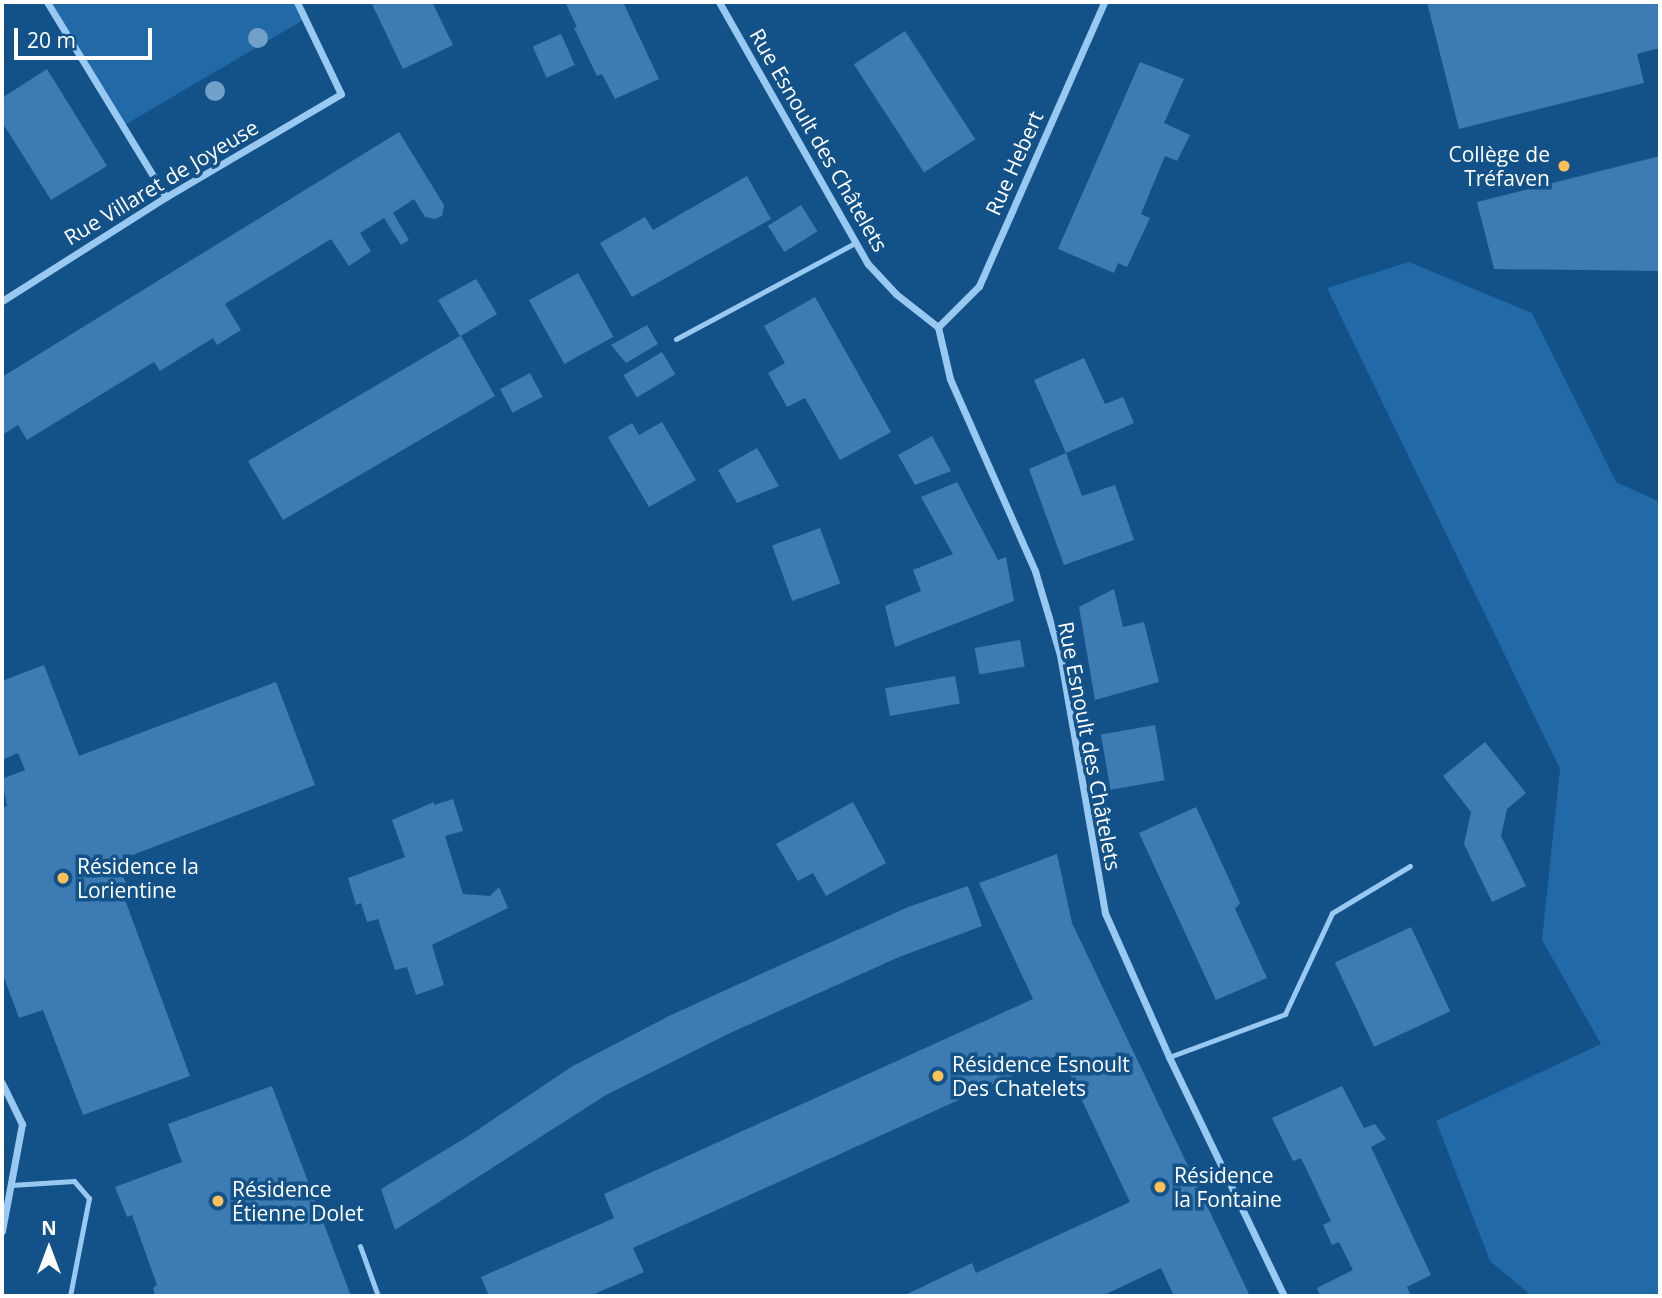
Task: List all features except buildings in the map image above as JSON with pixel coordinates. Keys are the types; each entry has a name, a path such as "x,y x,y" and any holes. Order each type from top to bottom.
{"street":[{"path":"47,2 166,197"},
{"name":"Rue Villaret de Joyeuse","path":"2,301 166,197 341,94 297,2"},
{"name":"Rue Esnoult des Châtelets","path":"719,2 869,264 897,294 937,327 950,379 1035,571 1060,655 1105,913 1169,1057 1284,1296"},
{"name":"Rue Hebert","path":"937,327 979,286 1104,2"},
{"path":"2,1083 22,1124 2,1231"}],"lane":[{"path":"676,339 855,243"},
{"path":"1169,1057 1285,1014 1332,913 1410,866"},
{"path":"10,1185 74,1181 89,1198 70,1296"},
{"path":"359,1246 378,1296"}],"shaded area":[{"path":"47,2 297,2 305,19 123,126"},
{"path":"1409,262 1532,313 1616,482 1660,502 1660,1296 1532,1296 1490,1261 1436,1121 1601,1044 1542,940 1560,769 1327,288"}],"place":[{"name":"Collège de Tréfaven","path":"1564,166"},
{"name":"Résidence la Lorientine","path":"63,878"},
{"name":"Résidence Esnoult Des Chatelets","path":"938,1076"},
{"name":"Résidence la Fontaine","path":"1160,1187"},
{"name":"Résidence Étienne Dolet","path":"218,1201"}]}
